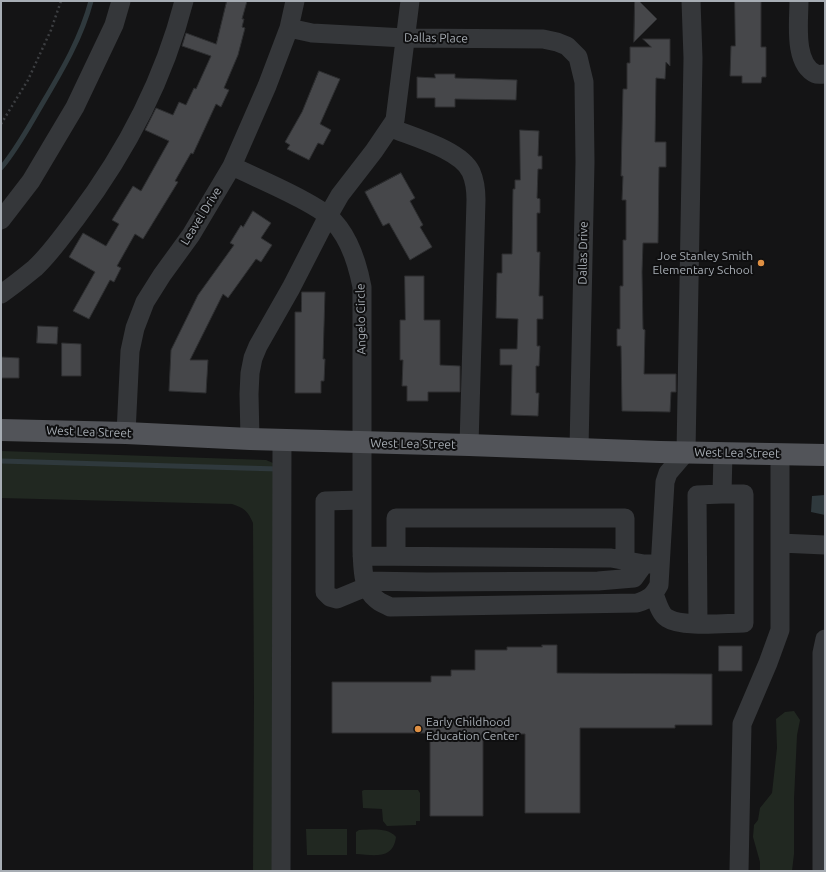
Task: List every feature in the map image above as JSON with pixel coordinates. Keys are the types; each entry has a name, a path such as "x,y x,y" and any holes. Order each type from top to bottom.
{"main road":[{"name":"West Lea Street","path":"1,430 126,433 250,440 780,454 823,457"}],"street":[{"path":"1,220 31,181 75,107 114,25 121,1"},
{"path":"1,294 35,268 58,242 107,174 142,114 161,72 178,26 184,1"},
{"name":"Leavel Drive","path":"126,433 130,351 135,328 145,302 190,235 232,166 267,86 289,28 295,1"},
{"path":"250,440 250,373 253,358 258,346 291,288 340,195 391,128 395,120 410,1"},
{"path":"364,573 368,592 376,600 390,607 637,603 648,600 654,594 659,584 652,564 665,482 668,473 686,452 693,58 691,1"},
{"path":"799,1 798,44 800,54 804,64 820,74"},
{"name":"Dallas Place","path":"289,28 312,33 405,38 543,39 557,42 566,46 578,57"},
{"name":"Dallas Drive","path":"578,57 584,82 585,155 579,449"},
{"path":"391,128 447,150 465,162 471,171 475,182 476,200 469,445"},
{"name":"Angelo Circle","path":"232,166 293,195 328,216 337,226 349,245 358,269 362,287 361,500 364,573"},
{"path":"281,871 282,440"},
{"path":"722,494 723,453"},
{"path":"739,871 742,724 768,663 780,630 780,454"},
{"path":"654,594 666,617 680,623 698,623 744,623 744,494 697,495 698,623"},
{"path":"361,500 325,501 325,592 330,597 337,599 364,573 396,556 612,558 652,564"},
{"path":"396,556 396,518 625,518 625,560"},
{"path":"780,543 825,544"},
{"path":"364,573 606,570 652,564"},
{"path":"822,871 824,755 822,653 825,638"}],"path":[{"path":"1,124 28,80 51,30 60,1"}],"shaded area":[{"path":"1,451 266,460 273,463 274,871 253,871 253,523 249,516 243,509 232,504 1,498"},
{"path":"825,495 825,515 811,512 812,496"},
{"path":"794,711 800,720 797,735 794,799 794,854 792,871 760,871 760,862 753,837 754,825 758,820 760,808 772,793 777,748 776,719 785,712"},
{"path":"418,790 420,793 420,821 416,821 416,825 387,826 383,821 382,809 363,808 362,791"},
{"path":"306,829 347,829 347,855 307,855"},
{"path":"359,830 384,830 393,834 396,837 391,850 387,853 376,855 356,854 356,832"}],"building":[{"path":"227,1 247,1 242,19 244,19 242,27 245,28 238,55 224,88 229,90 221,107 216,104 193,154 191,153 175,181 178,182 143,239 135,234 117,266 121,268 114,282 110,280 89,319 73,311 95,272 69,257 83,233 106,246 119,224 112,220 133,186 141,191 169,141 145,130 156,108 173,115 179,102 186,105 194,88 196,89 211,56 182,46 186,33 216,44"},
{"path":"635,1 639,1 657,19 634,42"},
{"path":"735,1 761,1 761,47 766,47 766,77 762,77 761,83 742,83 742,76 730,76 731,46 735,46"},
{"path":"643,39 670,39 670,66 666,62 665,79 656,78 655,142 666,142 666,167 659,167 658,243 643,243 642,272 643,329 645,330 644,374 676,374 676,392 671,392 670,412 622,411 621,346 617,346 617,329 620,329 620,286 623,286 623,240 626,240 626,200 622,200 623,176 621,176 623,89 627,89 627,63 630,63 630,47 651,47"},
{"path":"319,71 340,79 320,124 331,130 323,145 318,143 309,160 287,149 290,145 285,142 302,112"},
{"path":"435,74 455,74 455,78 517,80 516,100 455,99 455,107 435,107 435,98 417,98 417,77 435,78"},
{"path":"520,130 539,131 538,156 542,156 542,169 538,169 537,198 540,199 540,213 537,213 537,252 540,252 539,296 543,296 543,319 537,319 537,346 540,346 539,366 536,366 536,393 539,393 538,416 511,415 512,365 500,365 500,349 517,349 518,319 496,318 497,273 502,273 502,254 512,254 513,189 515,189 515,180 520,180"},
{"path":"401,173 415,198 410,201 423,225 420,227 432,247 410,260 389,223 383,226 365,192"},
{"path":"253,211 271,223 261,238 272,245 261,262 256,259 228,298 223,294 190,360 208,360 206,393 169,391 171,350 198,295 234,245 230,243 241,225 243,227"},
{"path":"405,276 424,276 424,320 440,320 440,365 460,366 460,392 428,392 428,401 407,401 407,386 402,386 403,360 400,360 400,320 405,320"},
{"path":"302,292 325,292 323,359 325,359 324,381 321,381 321,393 295,393 295,312 301,312"},
{"path":"38,326 58,327 57,344 37,343"},
{"path":"62,343 81,344 81,376 62,376"},
{"path":"1,357 19,358 19,378 1,378"},
{"name":"Early Childhood Education Center","path":"542,645 557,645 557,673 712,674 712,725 675,725 675,728 580,728 580,813 525,813 525,734 483,734 483,816 430,816 430,733 332,733 332,682 431,682 431,676 451,676 451,670 475,670 475,650 507,650 507,647 542,647"},
{"path":"719,646 742,646 742,671 719,671"}],"waterway":[{"path":"1,168 22,138 63,68 82,29 91,1"},
{"path":"1,461 278,469"}],"place":[{"name":"Joe Stanley Smith Elementary School","path":"761,263"},
{"name":"Early Childhood Education Center","path":"418,729"}]}
